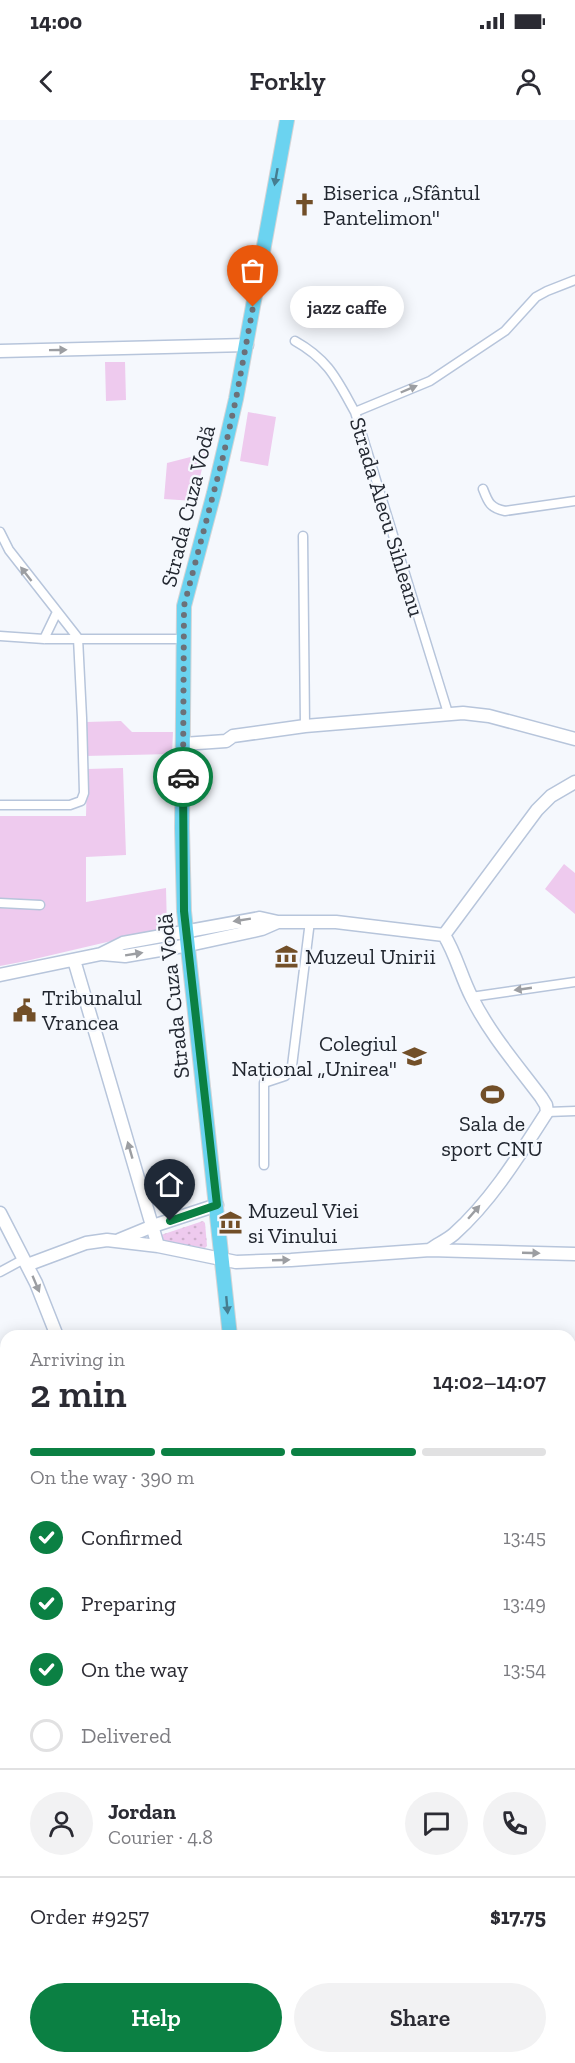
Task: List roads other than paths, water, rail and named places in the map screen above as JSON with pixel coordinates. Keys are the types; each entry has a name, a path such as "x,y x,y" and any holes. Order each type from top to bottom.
{"main road":[{"name":"Strada Cuza Vodă","path":"229,1330 184,911 183,639 186,595 223,457 247,345 287,120"}],"street":[{"path":"355,412 430,381 506,331 536,297 575,280"},
{"name":"Strada Alecu Sihleanu","path":"295,341 317,354 333,372 355,412 448,713"},
{"path":"0,351 247,345"},
{"path":"483,489 490,505 496,510 505,512 575,501"},
{"path":"0,532 9,550 78,638 84,793 81,801 70,805 0,805"},
{"path":"303,536 305,726"},
{"path":"44,639 57,612"},
{"path":"0,636 44,639 183,639"},
{"path":"183,744 226,741 233,736 305,726 448,713 474,713 489,716 575,739"},
{"path":"444,935 537,810 551,796 575,782"},
{"path":"0,903 39,905"},
{"path":"0,975 101,954 123,943 260,918 278,922 336,922 444,935"},
{"path":"264,1165 264,1083 285,1076 292,1066 310,921"},
{"path":"101,954 125,956 189,945 262,929 278,922"},
{"path":"430,1250 453,1235 473,1214 518,1157 547,1112 541,1097 488,1028 471,997 451,946 444,935"},
{"path":"74,960 158,1246"},
{"path":"471,997 575,982"},
{"path":"547,1112 575,1110"},
{"path":"118,1241 153,1226 217,1205"},
{"path":"0,1213 25,1262 54,1330"},
{"path":"0,1272 86,1243 118,1241 158,1246 236,1262 430,1250 575,1254"}],"place":[{"name":"Biserica „Sfântul Pantelimon\"","path":"305,205"},
{"name":"jazz caffe","path":"253,307"},
{"name":"Muzeul Unirii","path":"287,956"},
{"name":"Tribunalul Vrancea","path":"24,1010"},
{"name":"Colegiul Național „Unirea\"","path":"415,1056"},
{"name":"Sala de sport CNU","path":"492,1094"},
{"name":"Muzeul Viei si Vinului","path":"230,1223"}]}
